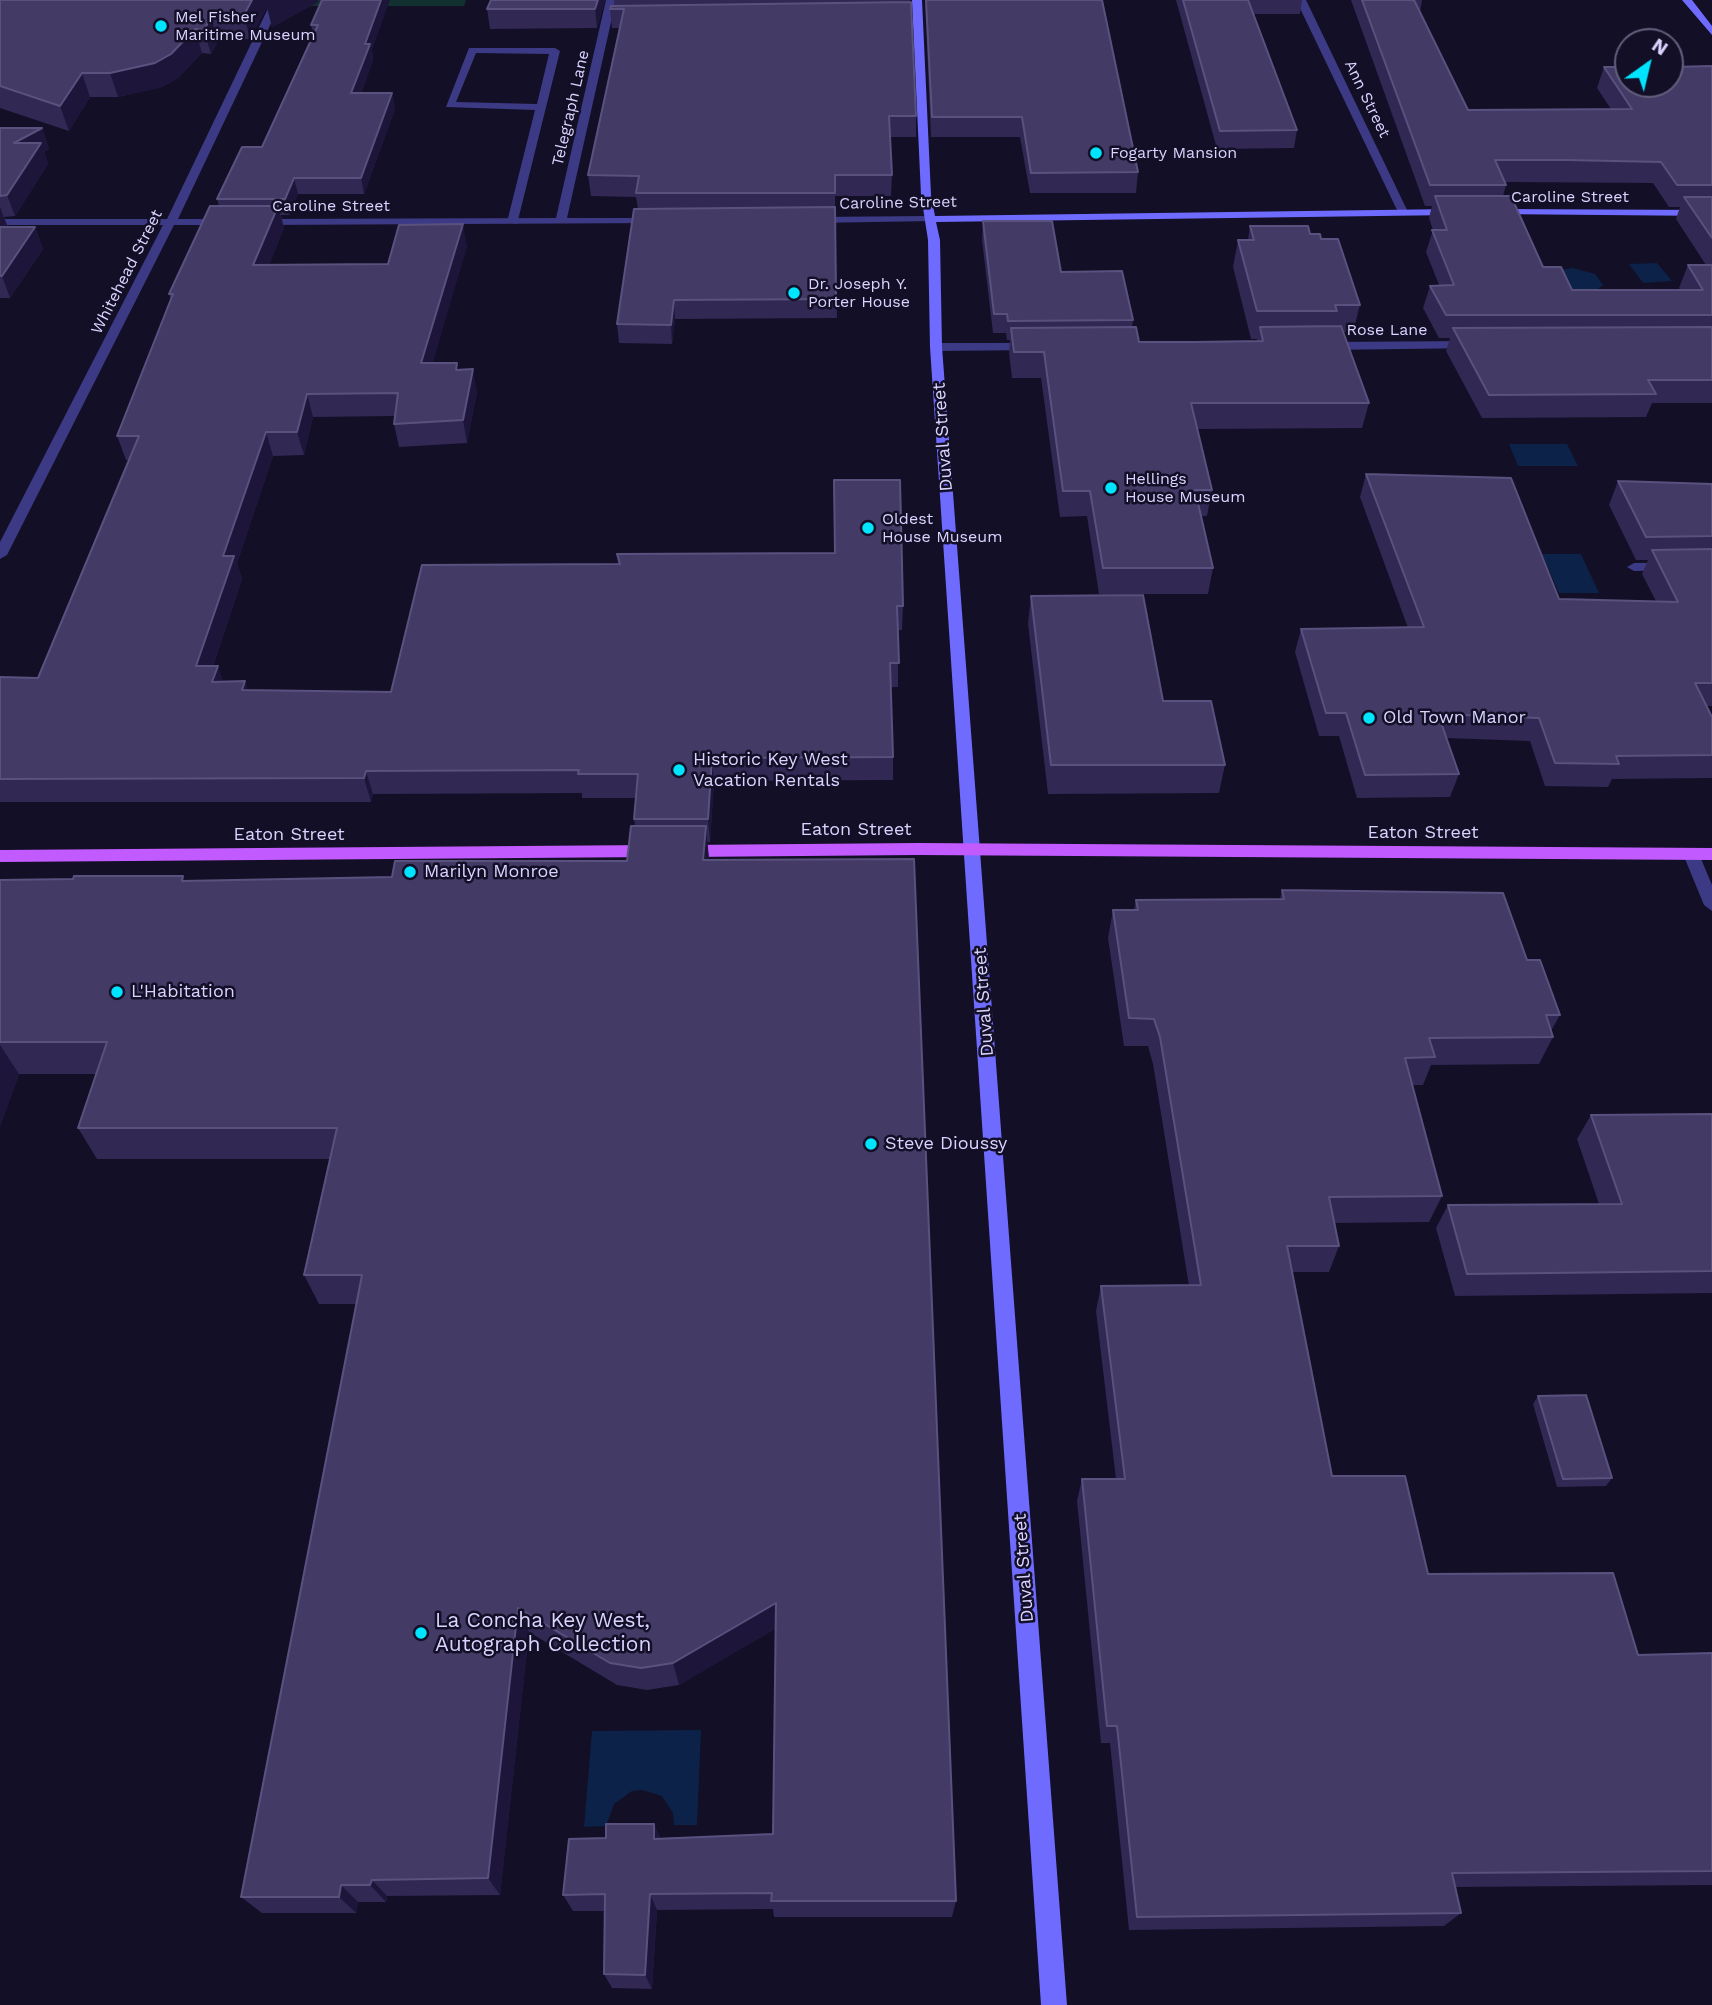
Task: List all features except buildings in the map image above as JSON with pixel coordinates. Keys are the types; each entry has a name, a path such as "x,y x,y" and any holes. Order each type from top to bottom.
{"main road":[{"name":"Eaton Street","path":"0,856 974,850 1712,854"}],"street":[{"name":"Whitehead Street","path":"0,555 171,221 277,0"},
{"name":"Telegraph Lane","path":"561,222 611,0"},
{"name":"Duval Street","path":"917,0 911,17 929,219 934,240 936,347 974,850 1054,2005"},
{"name":"Ann Street","path":"1301,0 1403,212"},
{"path":"1687,0 1712,32"},
{"path":"607,20 620,20"},
{"path":"513,222 555,51 472,50 450,105 540,107"},
{"name":"Caroline Street","path":"804,220 1470,212"},
{"name":"Caroline Street","path":"1484,212 1712,213"},
{"name":"Caroline Street","path":"253,222 667,221"},
{"path":"0,222 239,222"},
{"name":"Rose Lane","path":"1312,346 1491,345"},
{"path":"936,347 1049,347"},
{"path":"1634,567 1712,566"},
{"path":"1691,854 1712,905"}],"green space":[{"path":"311,0 466,0 464,6 308,6"}],"water":[{"path":"1657,263 1672,281 1643,283 1629,264"},
{"path":"1573,268 1595,274 1603,285 1595,291 1572,291 1560,270"},
{"path":"1509,444 1567,444 1578,466 1518,466"},
{"path":"1542,554 1581,554 1599,593 1559,593"},
{"path":"701,1730 697,1825 674,1825 673,1813 662,1796 642,1790 632,1791 614,1804 606,1826 584,1827 592,1731"}],"place":[{"name":"Mel Fisher Maritime Museum","path":"161,26"},
{"name":"Fogarty Mansion","path":"1096,153"},
{"name":"Dr. Joseph Y. Porter House","path":"794,293"},
{"name":"Hellings House Museum","path":"1111,488"},
{"name":"Oldest House Museum","path":"868,528"},
{"name":"Old Town Manor","path":"1369,718"},
{"name":"Historic Key West Vacation Rentals","path":"679,770"},
{"name":"Marilyn Monroe","path":"410,872"},
{"name":"L'Habitation","path":"117,992"},
{"name":"Steve Dioussy","path":"871,1144"},
{"name":"La Concha Key West, Autograph Collection","path":"421,1633"}]}
